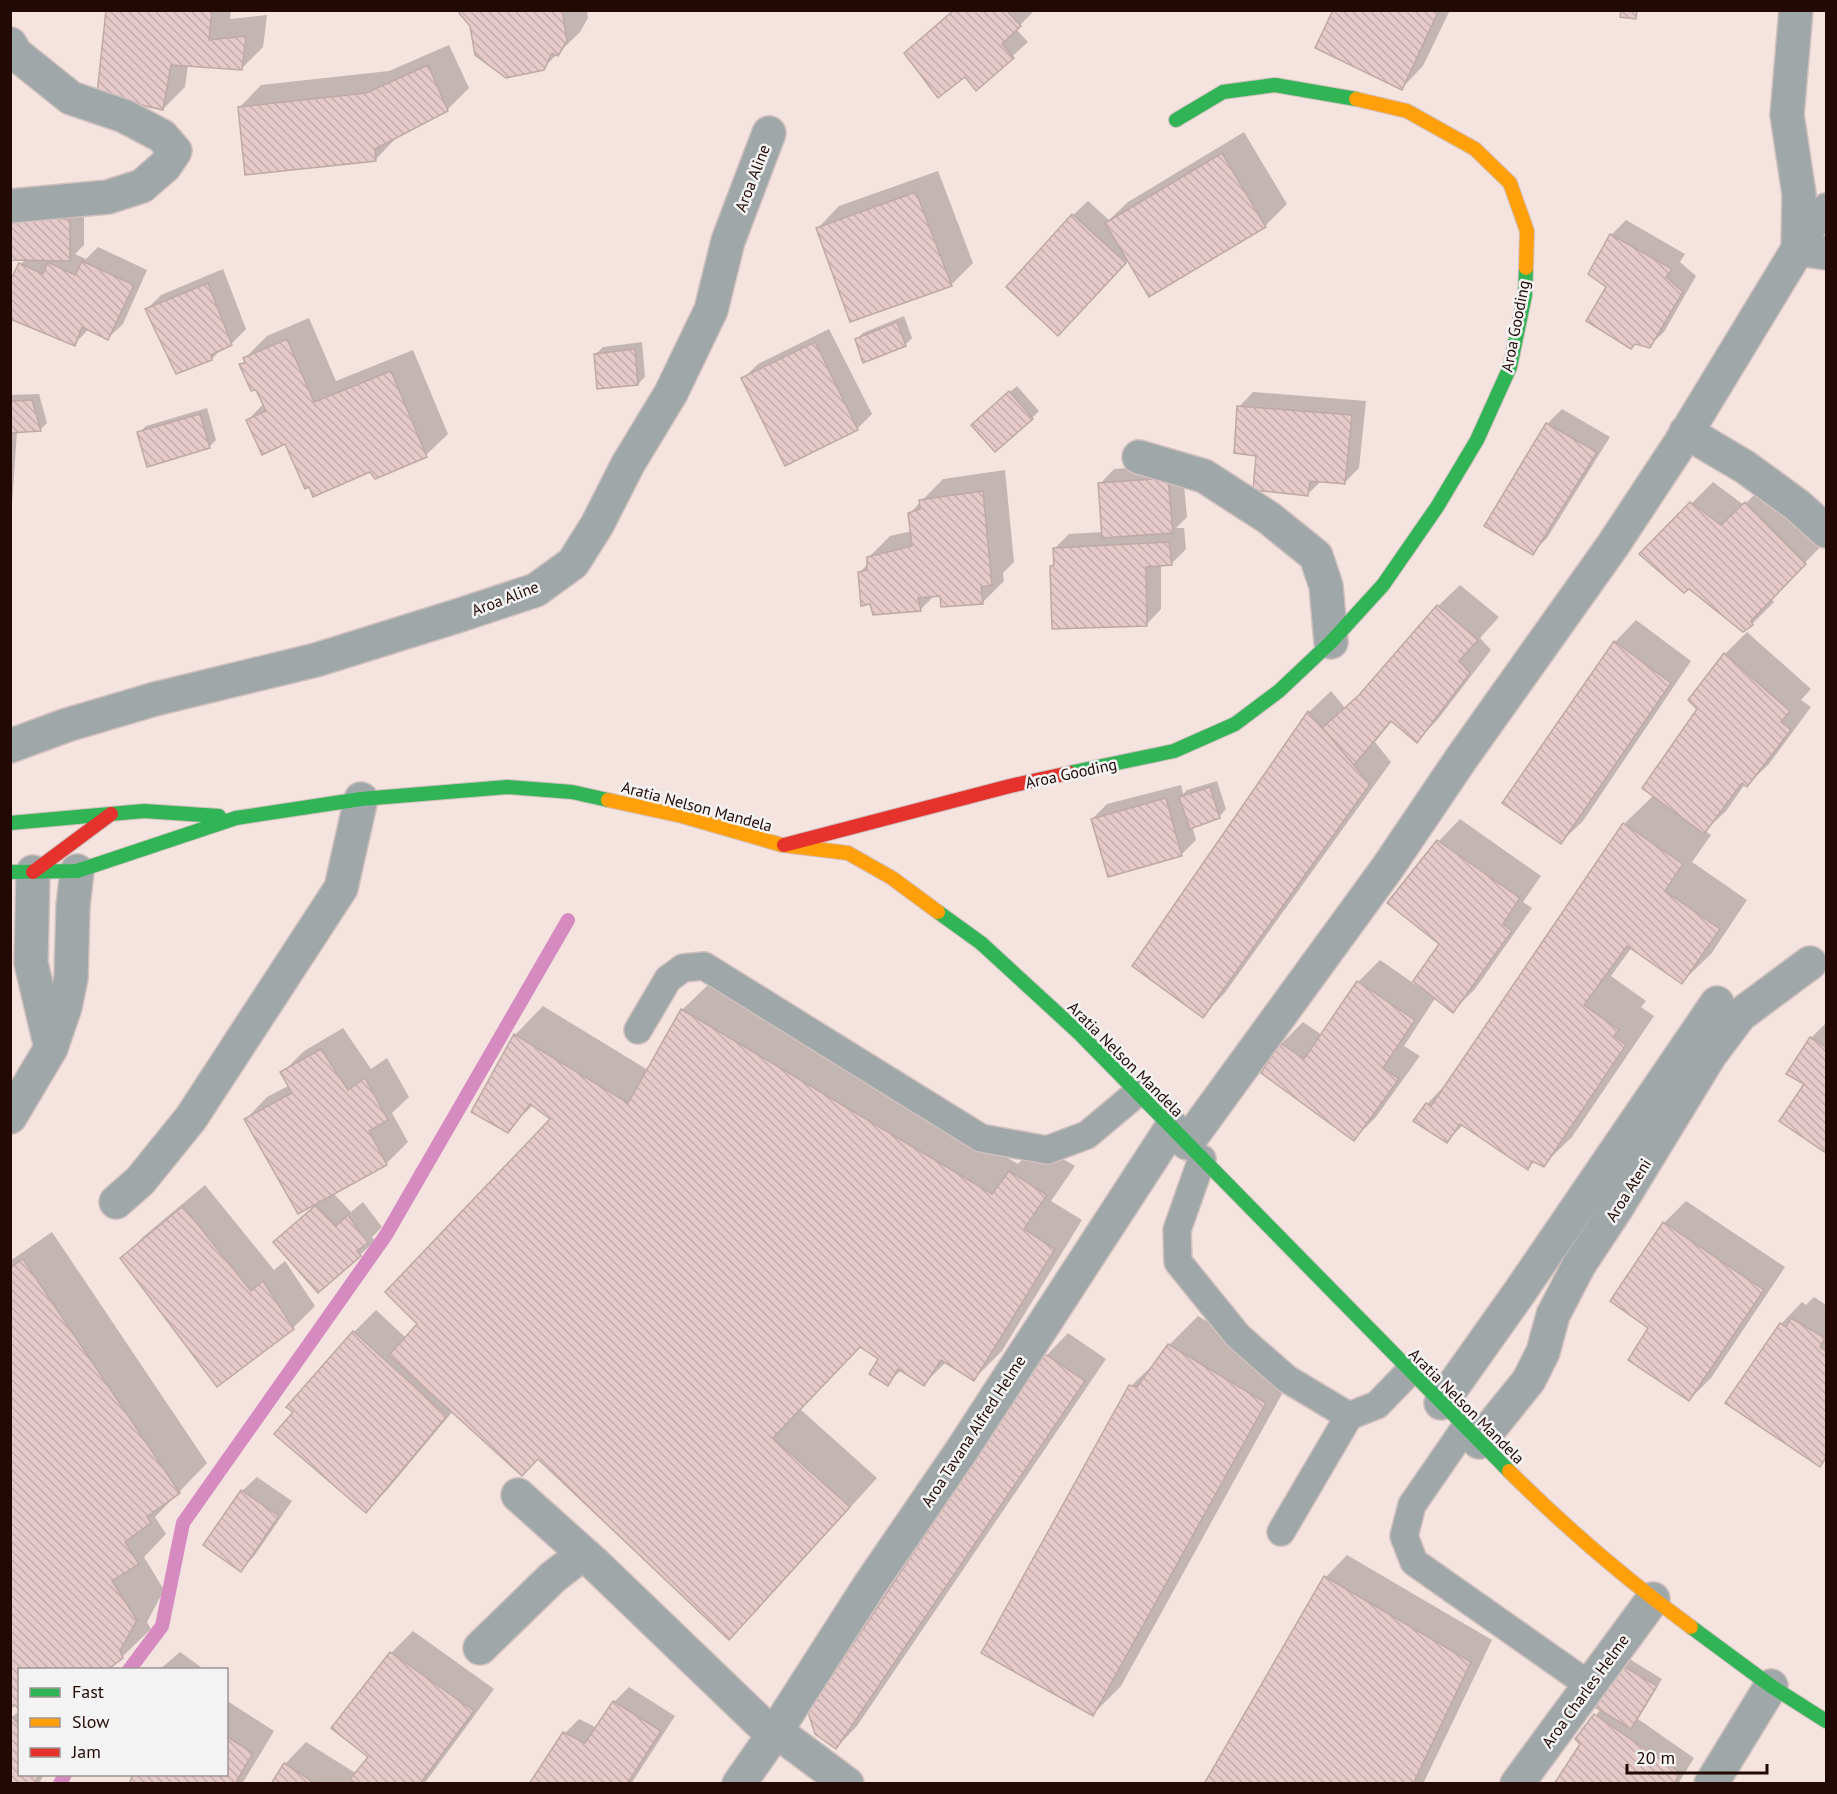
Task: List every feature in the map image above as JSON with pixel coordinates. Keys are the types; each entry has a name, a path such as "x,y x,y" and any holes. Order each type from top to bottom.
{"main road":[{"name":"Aroa Gooding","path":"782,845 1010,786 1174,751 1235,724 1279,691 1331,642 1383,585 1437,507 1477,440 1510,367 1525,295 1527,231 1510,183 1475,149 1407,111 1333,94 1275,85 1223,92 1176,120"},
{"name":"Aratia Nelson Mandela","path":"22,872 77,871 236,818 361,799 507,787 572,792 682,816 782,845 848,853 892,878 981,943 1078,1033 1550,1512 1653,1599 1771,1686 1827,1721"},
{"name":"Aratia Nelson Mandela","path":"10,823 144,811 236,818"},
{"path":"22,872 111,814"}],"street":[{"path":"1796,10 1787,115 1799,194 1812,251"},
{"path":"10,44 16,54 71,98 124,116 162,136 176,151 165,166 142,186 108,197 10,206"},
{"name":"Aroa Aline","path":"10,746 67,725 155,699 316,660 457,616 536,590 573,563 597,525 628,464 671,393 711,310 728,241 769,132"},
{"name":"Aroa Tavana Alfred Helme","path":"739,1784 869,1586 962,1450 1388,867 1461,759 1613,545 1686,432 1812,251"},
{"path":"1686,432 1745,467 1797,505 1827,531"},
{"path":"1139,457 1204,476 1269,518 1316,556 1326,586 1331,642"},
{"path":"116,1202 140,1181 191,1118 340,888 361,799"},
{"path":"10,1117 51,1048 65,1007 71,978 73,906 77,871"},
{"path":"22,872 21,954 51,1048"},
{"name":"Aroa Ateni","path":"1472,1435 1528,1380 1543,1352 1553,1315 1579,1265 1710,1055 1740,1016 1810,963"},
{"path":"1441,1403 1717,1003"},
{"path":"518,1495 774,1733 847,1784"},
{"path":"480,1648 553,1577 583,1554"},
{"name":"Aroa Charles Helme","path":"1517,1784 1653,1599"},
{"path":"1711,1784 1771,1686"}],"lane":[{"path":"1812,251 1827,207"},
{"path":"638,1030 668,979 683,968 705,966 981,1138 1047,1150 1087,1135 1137,1092"},
{"path":"1187,1143 1177,1230 1178,1262 1238,1336 1287,1379 1349,1416"},
{"path":"1281,1532 1349,1416 1377,1405 1410,1371"},
{"path":"1472,1435 1412,1505 1404,1536 1414,1562 1589,1685"}],"building":[{"path":"106,10 212,10 209,40 246,36 242,70 171,65 163,110 97,95"},
{"path":"460,10 562,10 567,41 558,56 552,53 544,70 506,78 475,55 470,26 459,13"},
{"path":"954,10 1006,10 1021,26 1002,44 1014,58 976,91 965,77 938,98 904,53"},
{"path":"1333,10 1439,10 1402,90 1315,48"},
{"path":"1621,10 1637,10 1636,19 1620,17"},
{"path":"428,65 448,111 375,149 376,161 245,175 238,107 366,93"},
{"path":"1222,153 1266,227 1149,297 1105,223"},
{"path":"916,192 952,286 850,322 816,228"},
{"path":"1072,214 1126,263 1058,336 1006,287"},
{"path":"10,219 70,219 70,261 10,260"},
{"path":"1610,234 1672,269 1666,277 1683,292 1650,348 1635,344 1631,349 1586,321 1606,287 1588,274"},
{"path":"82,261 134,285 108,340 82,327 75,346 10,319 10,281 19,263 43,274 48,262 75,275"},
{"path":"208,283 232,345 211,355 212,360 176,374 145,309"},
{"path":"897,322 906,346 863,363 855,339"},
{"path":"287,339 314,402 391,371 427,457 375,479 370,472 313,497 309,487 305,489 285,444 262,455 246,420 266,411 256,390 251,391 239,364 245,363 243,358"},
{"path":"815,342 858,430 785,466 741,378"},
{"path":"635,349 638,385 597,389 594,354"},
{"path":"1009,391 1033,419 995,452 971,425"},
{"path":"32,400 41,431 10,433 10,401"},
{"path":"1237,406 1352,415 1345,484 1310,481 1308,496 1253,490 1256,456 1234,453"},
{"path":"200,414 210,448 147,467 137,432"},
{"path":"1546,423 1597,452 1533,555 1484,526"},
{"path":"1168,478 1173,533 1102,538 1098,483"},
{"path":"983,491 992,585 981,587 983,604 941,607 940,596 918,598 921,611 873,615 870,604 861,606 858,572 867,570 867,557 912,546 908,513 920,509 919,500"},
{"path":"1690,502 1721,525 1745,502 1806,564 1751,621 1753,625 1743,632 1689,589 1684,593 1639,554"},
{"path":"1169,542 1172,565 1146,567 1147,626 1052,629 1050,566 1054,565 1053,548"},
{"path":"1437,605 1478,640 1459,661 1470,673 1417,743 1391,721 1354,765 1322,728 1359,695"},
{"path":"1614,641 1671,683 1561,844 1502,803"},
{"path":"1724,653 1790,711 1781,722 1791,730 1747,787 1742,783 1704,834 1642,788 1697,709 1688,700"},
{"path":"1308,711 1370,784 1203,1018 1132,966"},
{"path":"1210,787 1220,818 1190,829 1179,797"},
{"path":"1166,798 1182,856 1108,877 1091,819"},
{"path":"1623,823 1683,864 1665,891 1720,929 1682,984 1627,946 1584,1005 1619,1030 1614,1036 1626,1045 1544,1167 1532,1161 1528,1170 1460,1124 1447,1143 1413,1121 1426,1103 1431,1106"},
{"path":"1437,840 1520,898 1503,924 1512,931 1453,1013 1413,981 1439,944 1387,903"},
{"path":"1357,981 1415,1020 1383,1068 1399,1079 1354,1141 1261,1073 1280,1043 1304,1059"},
{"path":"681,1009 992,1194 1009,1171 1047,1195 1024,1229 1055,1249 974,1381 941,1360 924,1386 898,1369 888,1386 869,1374 878,1359 860,1347 773,1438 850,1507 729,1640 538,1459 522,1476 389,1355 417,1324 385,1292 550,1119 530,1104 508,1133 471,1112 514,1034 628,1103"},
{"path":"1810,1037 1826,1047 1826,1153 1779,1121 1804,1084 1786,1074"},
{"path":"321,1049 348,1090 365,1078 388,1120 369,1131 387,1165 298,1214 244,1119 292,1093 280,1072"},
{"path":"316,1205 336,1226 348,1215 368,1243 357,1251 361,1256 318,1293 273,1242"},
{"path":"183,1206 251,1291 263,1281 294,1329 217,1387 120,1258"},
{"path":"1663,1222 1764,1290 1689,1401 1628,1360 1648,1328 1610,1301"},
{"path":"23,1259 180,1493 147,1517 151,1523 125,1542 139,1564 112,1581 137,1620 120,1651 123,1658 110,1668 18,1668 18,1709 15,1705 10,1708 10,1268"},
{"path":"1791,1318 1825,1338 1820,1347 1826,1351 1826,1457 1820,1467 1725,1403 1780,1323 1786,1327"},
{"path":"353,1331 447,1416 366,1513 274,1434 293,1412 286,1407"},
{"path":"1168,1344 1266,1403 1093,1716 981,1653 1129,1385 1137,1387"},
{"path":"1045,1354 1085,1381 836,1749 815,1734 808,1712"},
{"path":"241,1490 279,1516 241,1572 203,1545"},
{"path":"1324,1576 1471,1662 1413,1784 1204,1784"},
{"path":"390,1652 474,1711 420,1784 357,1784 350,1779 368,1757 331,1728"},
{"path":"1620,1664 1657,1686 1631,1729 1595,1707"},
{"path":"613,1701 661,1731 627,1784 529,1784 563,1732 585,1743"},
{"path":"1594,1714 1680,1773 1674,1784 1554,1784 1580,1744 1575,1739"},
{"path":"13,1717 18,1724 18,1776 39,1776 34,1784 10,1784 10,1719"},
{"path":"228,1737 253,1753 235,1784 129,1784 132,1776 228,1776"},
{"path":"284,1763 316,1784 271,1784"}],"waterway":[{"path":"130,1668 162,1626 183,1523 386,1235 568,920"},
{"path":"60,1784 64,1776"}],"traffic: fast":[{"path":"1176,120 1223,92 1275,85 1356,99"},
{"path":"1069,773 1174,751 1235,724 1279,691 1331,642 1383,585 1437,507 1477,440 1510,367 1525,295 1526,268"},
{"path":"10,872 77,871 236,818 361,799 507,787 572,792 608,800"},
{"path":"10,823 144,811 219,816"},
{"path":"938,912 981,943 1079,1033 1509,1471"},
{"path":"1691,1627 1771,1686 1826,1721"}],"traffic: slow":[{"path":"1356,99 1407,111 1475,149 1510,183 1527,231 1526,268"},
{"path":"608,800 682,816 782,845 848,853 892,878 938,912"},
{"path":"1509,1471 1597,1553 1691,1627"}],"traffic: jam":[{"path":"784,845 1010,786 1069,773"},
{"path":"33,872 111,814"}]}
